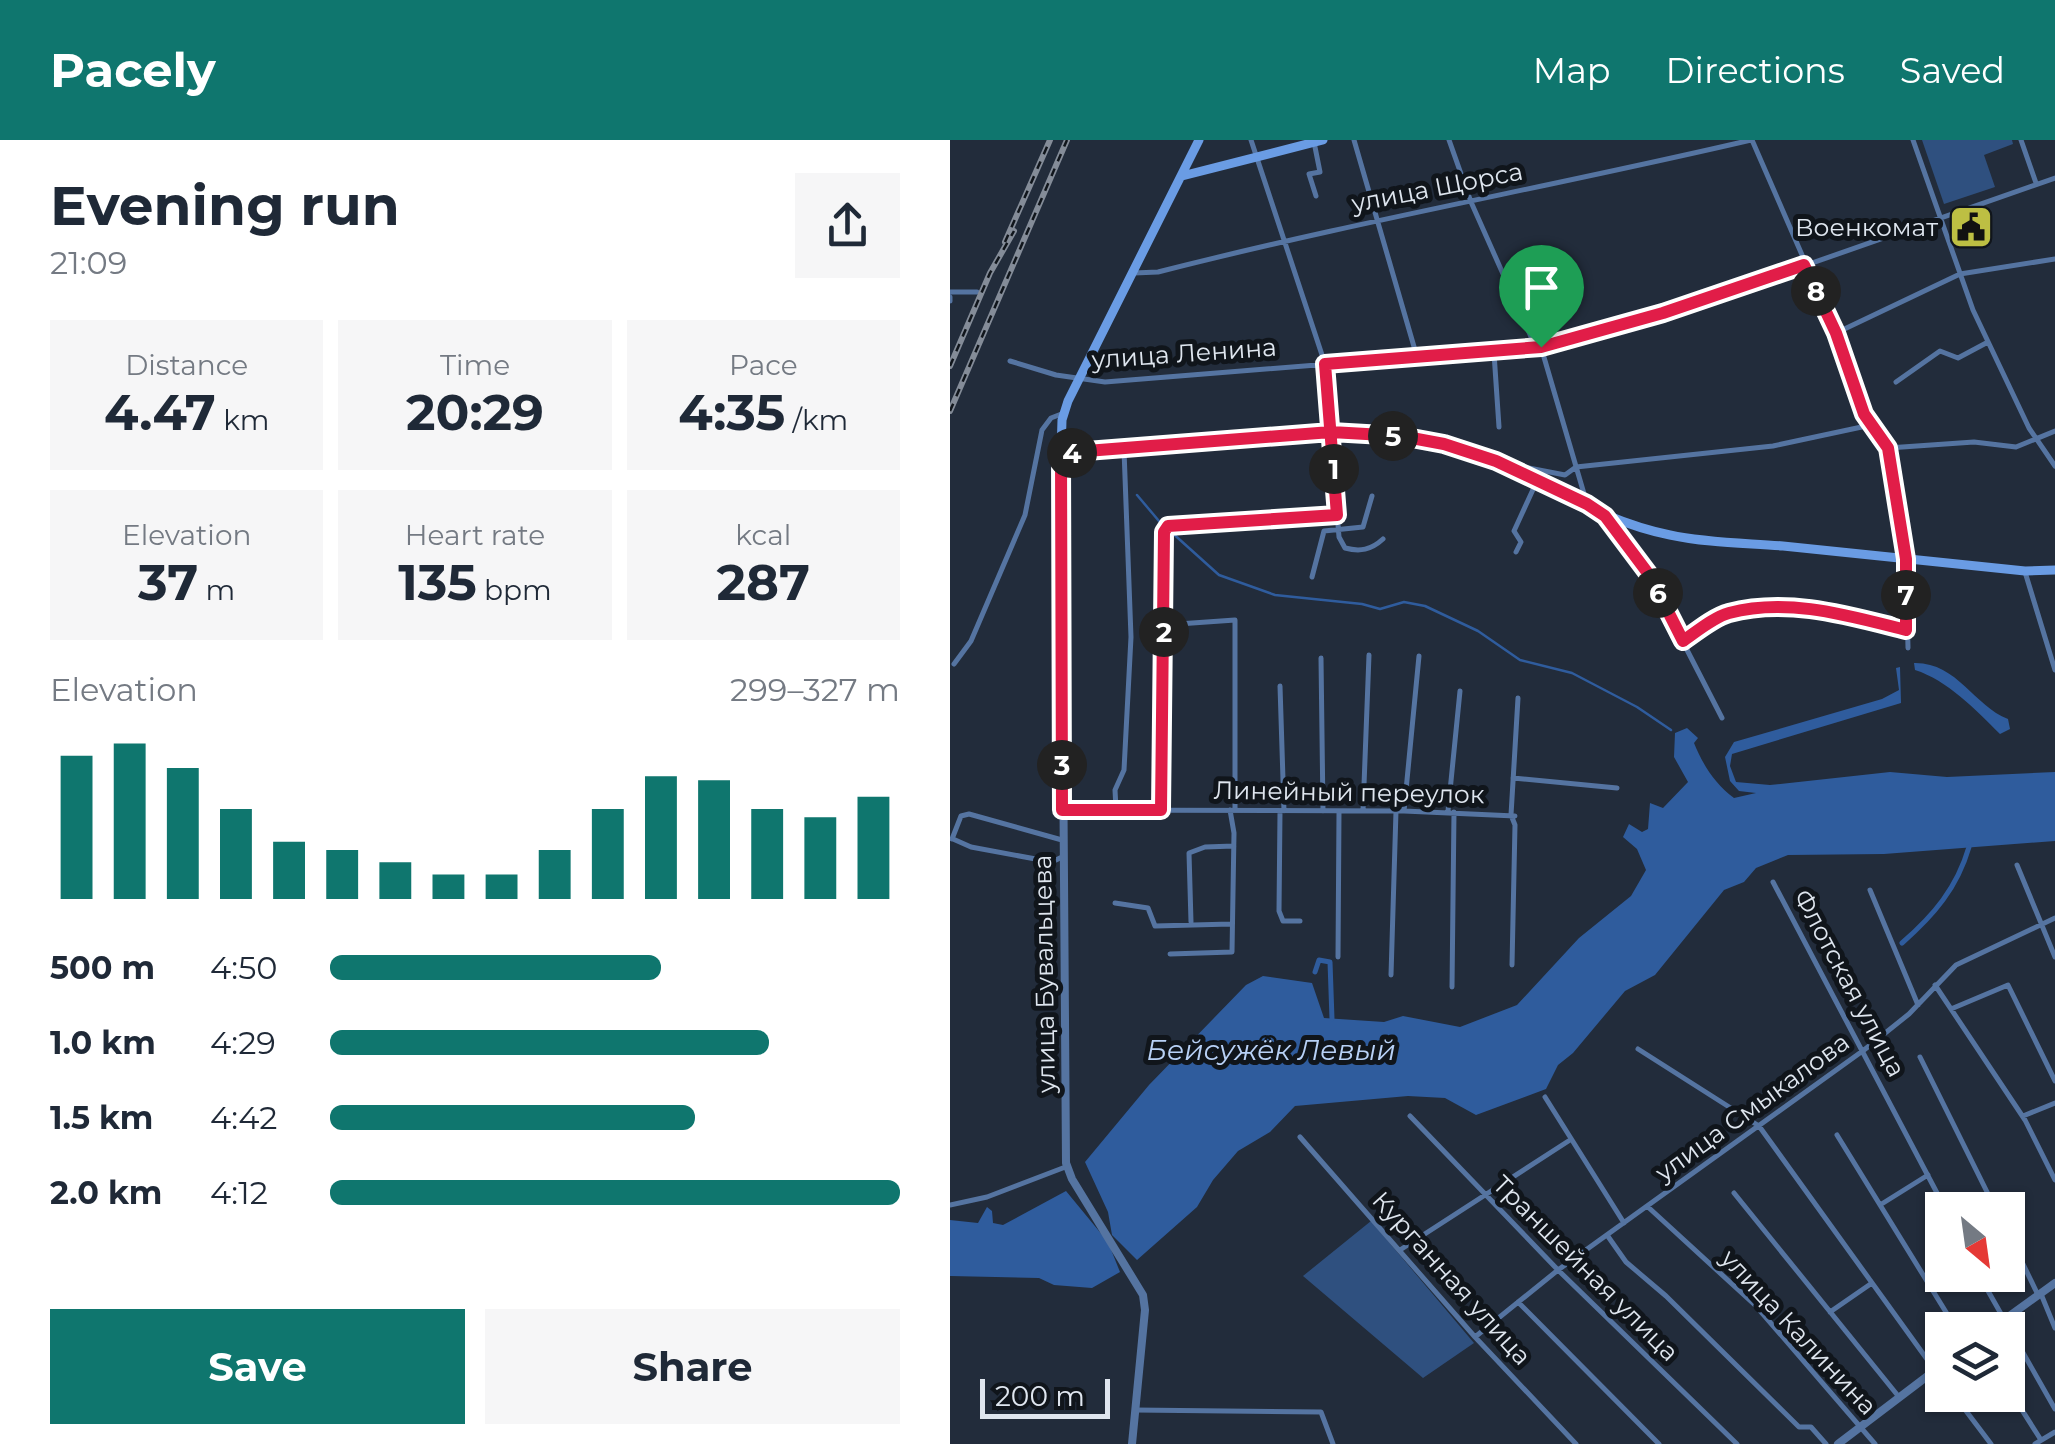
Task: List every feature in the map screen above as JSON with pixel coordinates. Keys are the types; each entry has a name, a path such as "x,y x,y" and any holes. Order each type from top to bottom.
{"main road":[{"name":"улица Бувальцева","path":"1061,453 1064,413 1199,140"},
{"path":"1182,176 1319,141"},
{"path":"1061,453 1331,432 1401,436 1444,444 1496,461 1605,516 1670,535 2025,571 2055,570"}],"street":[{"path":"1251,140 1325,364 1342,545 1350,550 1368,549 1383,539"},
{"path":"1354,140 1416,357"},
{"path":"1449,140 1471,202 1539,347 1587,504"},
{"path":"1752,140 1836,333 1864,414 1888,448 1906,559 1908,648"},
{"name":"улица Щорса","path":"1131,272 1158,272 1374,218 1471,202 1752,140"},
{"path":"1913,140 1988,342 2029,428 2055,466"},
{"path":"2021,140 2036,183"},
{"path":"1316,196 1309,174 1320,172 1319,141"},
{"name":"улица Ленина","path":"1010,361 1105,382 1539,347 1663,313 2054,180"},
{"path":"1836,333 1960,274 2055,259"},
{"path":"950,297 976,292"},
{"path":"1896,382 1940,351 1958,358 1988,342"},
{"path":"1494,352 1499,426"},
{"path":"954,664 971,641 1025,514 1042,430 1051,418 1064,413"},
{"path":"1496,461 1564,475 1576,467 1773,446 1872,425"},
{"path":"1888,448 1974,442 2016,448 2055,431"},
{"path":"1116,810 1114,790 1124,770 1130,637 1124,450"},
{"name":"улица Бувальцева","path":"1061,453 1068,1166 1072,1179 1140,1285 1145,1310 1132,1444"},
{"path":"1516,552 1521,542 1514,531 1537,480"},
{"path":"1312,577 1324,531 1363,527 1372,496"},
{"path":"1161,810 1164,532 1168,526 1337,515"},
{"path":"1605,516 1650,576 1722,718"},
{"path":"2025,571 2055,670"},
{"path":"1683,641 1727,613 1775,608 1823,609 1906,630"},
{"path":"1164,625 1234,620 1232,952 1170,954"},
{"path":"1363,811 1369,655"},
{"path":"1391,976 1400,811 1419,656"},
{"path":"1321,658 1323,812"},
{"path":"1280,686 1280,918 1300,921"},
{"path":"1452,987 1451,812 1460,691"},
{"path":"1512,965 1513,778 1518,698"},
{"path":"1513,778 1616,788"},
{"name":"Линейный переулок","path":"1062,810 1400,811 1513,816"},
{"path":"1338,957 1339,812"},
{"path":"1062,840 969,814 961,816 951,839 971,847 1052,862 1062,857"},
{"path":"1190,924 1189,853 1206,847 1234,846"},
{"path":"2018,865 2055,957"},
{"name":"Флотская улица","path":"1773,882 1936,1192"},
{"path":"1870,890 1918,1004"},
{"path":"1115,903 1148,908 1155,926 1231,924"},
{"name":"улица Смыкалова","path":"1475,1337 1558,1270 1864,1050 1956,965 2055,918"},
{"path":"1951,1009 2008,984 2055,1081"},
{"path":"1935,985 2023,1116 2055,1180"},
{"path":"1638,1049 1759,1126 1925,1350"},
{"path":"1920,1058 1987,1192"},
{"path":"1545,1097 1624,1224"},
{"path":"2023,1116 2055,1103"},
{"name":"Траншейная улица","path":"1410,1116 1482,1194 1737,1444"},
{"path":"1837,1135 1947,1312"},
{"name":"Курганная улица","path":"1300,1137 1475,1337 1576,1444"},
{"path":"1400,1250 1570,1140"},
{"path":"950,1204 987,1198 1068,1166"},
{"path":"1879,1206 1928,1176"},
{"path":"1734,1193 1899,1397"},
{"name":"улица Калинина","path":"1648,1207 1756,1306 1875,1444"},
{"path":"1607,1235 1626,1262 1666,1296 1799,1427 1810,1427 1826,1444"},
{"path":"2025,1266 2055,1328"},
{"path":"1830,1312 1872,1282"},
{"path":"2014,1312 2055,1283"},
{"path":"1518,1302 1659,1444"},
{"path":"2025,1359 2055,1409"},
{"path":"1838,1444 1925,1378"},
{"path":"1135,1410 1321,1412 1333,1444"},
{"path":"1967,1412 1991,1444"},
{"path":"2021,1412 2038,1442 2055,1432"}],"shaded area":[{"path":"1922,140 2012,140 2013,144 1984,155 1995,187 1944,204"},
{"path":"1371,1221 1474,1343 1423,1378 1303,1276"}],"water":[{"path":"1914,663 1929,665 1954,677 1985,705 2008,719 2010,729 2000,734 1950,688 1915,670"},
{"name":"Бейсужёк Левый","path":"1900,667 1901,703 1732,754 1730,766 1736,782 1770,785 1890,772 1947,777 2055,772 2055,841 1884,854 1788,855 1756,868 1744,882 1724,890 1655,975 1625,991 1573,1053 1558,1065 1546,1089 1476,1115 1445,1098 1408,1096 1295,1106 1270,1132 1238,1151 1213,1180 1197,1207 1137,1260 1112,1235 1108,1212 1085,1162 1149,1085 1246,985 1263,976 1312,983 1324,1018 1384,1022 1403,1016 1460,1027 1517,1005 1579,938 1631,896 1646,870 1637,849 1623,837 1629,824 1642,832 1648,829 1650,803 1663,808 1688,782 1674,757 1675,733 1687,728 1698,738 1694,743 1706,766 1734,798 1756,793 1739,791 1730,781 1725,757 1734,742 1882,699 1899,690 1896,668"},
{"path":"1066,1191 1108,1242 1120,1272 1092,1288 1054,1285 1039,1278 950,1276 950,1220 978,1223 987,1207 992,1211 993,1223 1003,1225"}],"waterway":[{"path":"1137,495 1164,527"},
{"path":"1169,530 1219,575 1275,595 1380,609 1404,602 1425,606 1478,631 1520,660 1572,673 1671,730"},
{"path":"1902,943 1943,900 1969,847"},
{"path":"1315,972 1319,960 1330,962 1332,1019"}],"railway":[{"path":"1005,242 1050,140"},
{"path":"950,411 1067,140"},
{"path":"950,366 990,273 1014,231"}],"place":[{"name":"Военкомат","path":"1971,227"}],"route":[{"path":"1541,347 1325,364 1331,432 1337,515 1168,526 1164,532 1161,810 1062,810 1061,453 1331,432 1401,436 1444,444 1496,461 1605,516 1650,576 1683,641 1727,613 1775,608 1823,609 1906,630 1906,559 1888,448 1864,414 1836,333 1804,265 1663,313 1541,347"}]}
